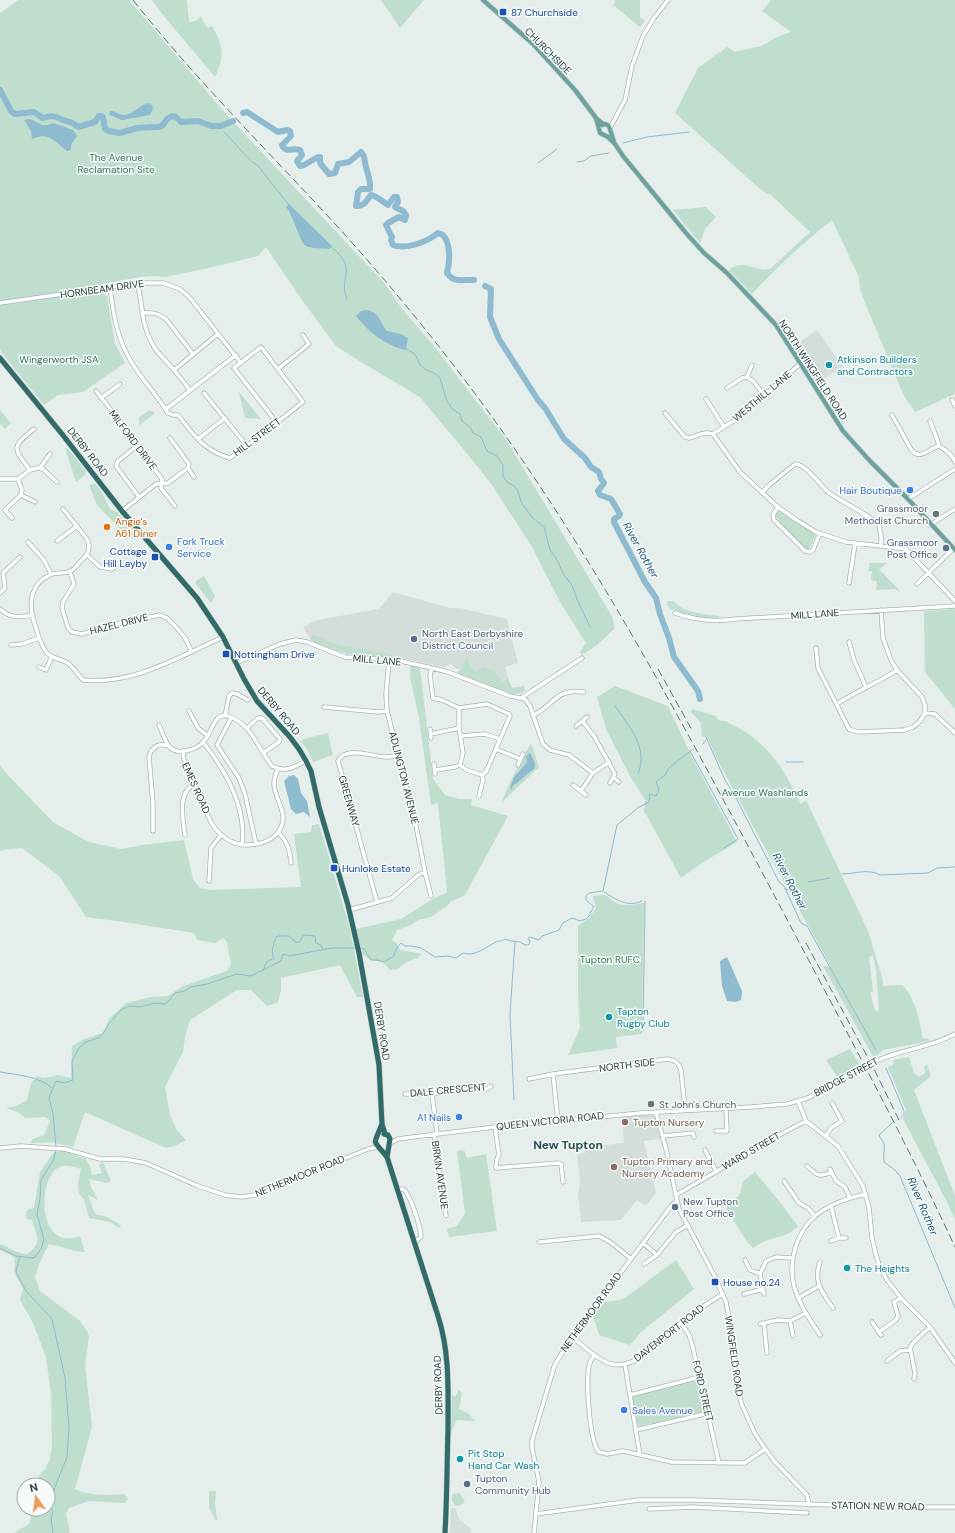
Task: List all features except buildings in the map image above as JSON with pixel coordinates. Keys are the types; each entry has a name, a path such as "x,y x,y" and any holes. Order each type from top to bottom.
{"highway":[{"name":"DERBY ROAD","path":"0,358 122,511 197,598 223,637 258,701 294,743 306,761 310,771 360,953 379,1065 382,1124 389,1145 387,1157 442,1329 447,1354 448,1469 445,1533"},
{"name":"DERBY ROAD","path":"378,1146 376,1137 382,1124"},
{"path":"378,1135 387,1136"},
{"path":"378,1146 389,1145"},
{"path":"378,1146 387,1157"}],"main road":[{"name":"CHURCHSIDE","path":"483,0 533,44 575,90 596,118 604,124"},
{"name":"CHURCHSIDE","path":"596,118 599,129"},
{"path":"604,124 610,129 609,134 606,136 601,134 599,129 604,124"},
{"name":"NORTH WINGFIELD ROAD","path":"610,129 615,144"},
{"name":"NORTH WINGFIELD ROAD","path":"606,136 615,144 623,156 686,233 704,253 727,273 776,325 843,431 870,462 908,499 954,550"}],"street":[{"path":"610,129 613,120 625,100 632,66 643,36 668,0"},
{"path":"604,124 613,120"},
{"name":"HORNBEAM DRIVE","path":"0,303 138,284 163,283 180,289 190,298 241,363"},
{"path":"138,284 142,313 148,334 155,349 190,390"},
{"name":"HILL STREET","path":"110,288 115,322 121,341 134,366 168,413 178,415 205,447 219,455 230,458 303,402 278,369"},
{"path":"142,313 156,313 166,319 193,354"},
{"path":"174,370 218,334"},
{"path":"277,422 234,368 261,347 278,369 309,344 303,335"},
{"path":"166,409 236,355"},
{"name":"WESTHILL LANE","path":"665,413 685,437 689,438 708,432 713,434 738,418 801,363"},
{"path":"747,377 752,365"},
{"path":"728,388 742,378 747,377 753,381 765,396"},
{"path":"101,398 120,384"},
{"name":"MILFORD DRIVE","path":"96,391 131,435 137,446 162,479 161,488 175,506"},
{"path":"204,393 247,446"},
{"path":"706,399 724,427"},
{"path":"952,400 955,406"},
{"path":"892,415 912,451 916,455 920,455 933,447 939,446 947,451 955,462"},
{"path":"198,439 225,418"},
{"path":"930,421 938,439 939,446"},
{"path":"30,470 17,454 16,449 20,440 34,429"},
{"path":"713,434 740,472 778,508 820,533 855,544 882,545 906,549 955,601"},
{"path":"170,438 189,464 188,468 194,477"},
{"path":"137,446 118,461 116,466 139,497"},
{"path":"40,468 50,454"},
{"path":"762,493 768,486 795,464 799,464 828,492 879,524 882,545"},
{"path":"0,479 18,479 33,468 40,468 57,482"},
{"path":"122,511 156,484 168,482 188,468"},
{"path":"908,499 955,469"},
{"path":"0,513 21,495 22,490 18,479"},
{"path":"21,495 35,502"},
{"path":"778,508 774,515 774,520 805,551 810,552 813,550 820,533"},
{"path":"63,509 89,544 87,555 70,572 51,574 33,590 31,601 33,615 39,638 47,653 65,661 83,680 97,681 129,676 151,670 223,637"},
{"path":"930,525 955,509"},
{"path":"5,510 12,518"},
{"path":"57,541 77,526"},
{"path":"28,542 44,560 51,574"},
{"path":"849,583 855,544"},
{"path":"917,584 954,550"},
{"path":"87,555 104,568 112,569 119,563"},
{"path":"0,593 5,588 3,573 20,557"},
{"name":"HAZEL DRIVE","path":"70,572 74,584 63,602 62,608 67,624 72,632 82,634 160,615 167,618 177,628 185,638 192,652"},
{"name":"MILL LANE","path":"675,613 701,619 725,620 955,606"},
{"path":"0,610 8,616 17,617 33,615"},
{"path":"816,648 818,668 849,729 858,732 909,729 920,721 925,713 925,705 922,697 897,670 891,660 883,638 881,610"},
{"path":"11,644 22,644 39,638"},
{"name":"MILL LANE","path":"236,663 280,644 296,640 307,642 346,657 389,660 448,672 510,696 521,698"},
{"path":"849,642 854,660 866,687"},
{"path":"39,666 46,670 52,656"},
{"path":"582,658 521,698 528,702 534,715 540,739 547,748 569,755 593,773"},
{"name":"ADLINGTON AVENUE","path":"389,660 386,694 387,711 414,815 430,896"},
{"path":"432,668 430,675 433,698 442,700 459,708 484,703 510,716 486,772 482,775 479,796"},
{"path":"837,704 897,670"},
{"path":"572,685 573,691"},
{"path":"534,715 542,711 567,691 584,692"},
{"path":"225,716 229,696 232,694 237,694 248,700"},
{"path":"324,707 378,712 387,711"},
{"path":"459,708 459,728 463,753 460,765"},
{"path":"188,710 194,723 208,736"},
{"path":"925,713 935,714 954,734"},
{"path":"153,831 153,804 149,757 150,750 156,746 164,744 176,750 183,751 193,749 203,742 217,719 221,716 231,718 247,728 272,766 278,769 286,770 306,761"},
{"path":"576,726 583,722 587,717"},
{"path":"231,718 217,745 239,778 243,788 251,814 256,844"},
{"path":"247,728 258,718 262,718 280,739 279,742 263,753"},
{"path":"194,723 199,720"},
{"path":"583,722 594,736 615,774 610,783"},
{"path":"159,725 168,746"},
{"path":"430,729 431,736 459,728"},
{"path":"460,736 484,734 500,739"},
{"path":"203,742 214,755 231,783 242,822 242,845"},
{"path":"496,749 520,760"},
{"name":"EMES ROAD","path":"183,751 183,761 188,774 200,794 212,824 221,836"},
{"name":"GREENWAY","path":"377,902 338,761 344,755 351,753 386,757 399,755"},
{"path":"518,765 523,754"},
{"path":"581,792 593,773 609,762"},
{"path":"434,764 435,772 460,765"},
{"path":"460,765 467,770 482,775"},
{"path":"209,880 211,848 221,836 227,840 242,845 263,843 272,838 278,832 283,822 283,818 282,807 274,784 278,769"},
{"path":"614,778 619,782"},
{"path":"185,835 182,813 184,795 189,786 194,784"},
{"path":"573,785 586,795"},
{"path":"278,832 284,838 289,848 291,863"},
{"path":"349,910 392,898 418,875 425,872"},
{"name":"BRIDGE STREET","path":"798,1101 808,1098 876,1061 894,1054 942,1041 955,1034"},
{"name":"NORTH SIDE","path":"529,1079 553,1074 667,1059 674,1060 679,1064 681,1070 685,1110"},
{"path":"553,1074 558,1121"},
{"name":"DALE CRESCENT","path":"405,1094 432,1094 466,1088 487,1088 490,1086"},
{"name":"BIRKIN AVENUE","path":"432,1094 446,1216"},
{"path":"798,1101 806,1121 838,1146 864,1186 877,1261 887,1280 901,1298 930,1327 955,1363"},
{"name":"QUEEN VICTORIA ROAD","path":"387,1136 398,1139 558,1121 656,1112 765,1106 798,1101"},
{"path":"826,1136 831,1128 842,1121 832,1103"},
{"path":"716,1131 727,1130 726,1108"},
{"name":"WINGFIELD ROAD","path":"656,1112 663,1136 679,1209 726,1302 731,1329 733,1356 739,1396 750,1425 774,1461 807,1495 809,1505"},
{"name":"WARD STREET","path":"676,1195 806,1121"},
{"path":"495,1127 499,1155 496,1159 496,1168 561,1164 563,1182"},
{"path":"663,1136 694,1135"},
{"name":"QUEEN VICTORIA ROAD","path":"389,1145 398,1139"},
{"name":"NETHERMOOR ROAD","path":"0,1148 10,1146 65,1149 100,1160 124,1159 146,1162 206,1189 225,1195 241,1197 255,1196 368,1148 378,1146"},
{"path":"705,1150 716,1171"},
{"path":"808,1166 817,1175 821,1176 830,1171 836,1181 845,1187 850,1198"},
{"path":"784,1181 799,1203 808,1208 815,1216"},
{"name":"DERBY ROAD","path":"398,1190 403,1189 408,1194 421,1237 415,1242"},
{"path":"820,1335 798,1298 792,1275 792,1258 801,1233 815,1216 831,1206 850,1198 866,1194"},
{"name":"NETHERMOOR ROAD","path":"534,1533 540,1482 532,1448 533,1435 554,1367 558,1359 630,1258 671,1206 677,1201"},
{"path":"831,1206 839,1238"},
{"path":"644,1264 657,1255 676,1232 688,1225"},
{"path":"539,1242 599,1236 610,1242 630,1258"},
{"path":"831,1241 839,1238 846,1238"},
{"path":"643,1243 657,1255"},
{"path":"764,1294 760,1274 763,1265 771,1258 783,1256 792,1258"},
{"path":"745,1260 750,1270 760,1274"},
{"path":"820,1262 817,1270 819,1286 833,1308"},
{"path":"798,1298 819,1286"},
{"path":"744,1294 763,1289"},
{"name":"DAVENPORT ROAD","path":"573,1338 594,1355 609,1364 624,1365 644,1355 681,1322 701,1307 723,1294"},
{"path":"872,1322 880,1334 896,1320 898,1316 894,1302 901,1298"},
{"path":"767,1353 762,1324 778,1320 790,1321 806,1313"},
{"path":"790,1321 794,1336"},
{"name":"FORD STREET","path":"681,1322 689,1335 692,1344 709,1413 719,1463"},
{"path":"914,1378 915,1373 910,1350 913,1343 930,1327"},
{"path":"887,1361 900,1351 910,1350"},
{"path":"594,1355 589,1366 588,1386 594,1445 599,1452 603,1454 623,1451 672,1462 744,1463 765,1449"},
{"path":"624,1365 640,1455"},
{"path":"630,1395 700,1377"},
{"path":"636,1430 709,1413"},
{"name":"STATION NEW ROAD","path":"536,1514 639,1500 692,1500 889,1508 955,1507"},
{"path":"655,1501 655,1508"},
{"path":"801,1505 801,1513"},
{"path":"649,1509 692,1507 807,1513"}],"shaded area":[{"path":"817,330 843,367 816,384 794,346"},
{"path":"393,592 450,608 460,608 507,619 518,663 505,667 508,678 503,682 494,670 475,672 466,659 461,669 456,669 450,663 448,666 443,667 402,658 352,655 318,645 311,640 303,627 317,620 379,609"},
{"name":"Tupton Primary and Nursery Academy","path":"648,1114 655,1117 661,1139 644,1141 656,1193 646,1206 637,1200 621,1220 581,1222 578,1195 580,1182 577,1154 585,1153 584,1147 624,1143 622,1117"},
{"path":"451,1508 455,1508 459,1519 471,1529 471,1533 450,1533"}],"green space":[{"name":"The Avenue Reclamation Site","path":"18,0 129,0 226,114 385,284 403,310 434,346 507,441 613,618 614,629 597,645 582,655 580,652 586,643 560,602 532,547 492,485 420,397 336,346 302,300 266,247 258,256 213,267 166,277 140,277 101,284 104,294 107,296 115,344 125,363 83,392 58,395 44,405 0,349 0,13"},
{"path":"152,0 187,0 189,22 196,21 201,16 207,28 212,26 219,39 221,51 220,63 215,77 163,15"},
{"path":"381,0 424,0 400,28"},
{"path":"615,0 640,0 640,17 645,21 640,27 613,5"},
{"path":"771,0 955,0 955,394 915,412 904,396 866,305 860,289 859,277 832,220 790,256 752,294 729,270 740,265 759,269 770,269 810,232 770,194 767,194 759,188 675,113 698,68 727,47 735,52 761,46 777,37 791,32 762,11"},
{"path":"706,207 716,217 705,229 700,243 673,210"},
{"path":"239,392 261,419 245,418"},
{"path":"0,410 11,423 5,429 0,424"},
{"path":"150,410 155,413 140,425 139,417"},
{"path":"65,448 68,449 86,471 85,475 76,482"},
{"path":"95,484 100,489 110,509 117,512 138,536 133,539 127,536 97,505 89,485"},
{"path":"779,511 815,533 815,537 809,549 803,548 778,520 776,517 776,512"},
{"path":"870,563 887,563 879,569 901,592 895,589 876,590 877,581 871,580 872,571 868,571"},
{"path":"204,576 215,596 211,603 195,582"},
{"path":"667,601 673,601 683,608 694,612 719,616 719,619 680,613 668,607"},
{"path":"955,609 955,709 925,672 924,611"},
{"path":"312,635 336,644 382,652 398,657 364,656 342,653 321,646 311,640"},
{"path":"466,658 475,672 484,667 494,670 503,682 508,678 512,688 524,686 525,690 522,693 513,694 456,674 461,669"},
{"path":"411,665 420,667 433,779 445,795 459,799 472,799 471,805 508,816 465,895 450,902 447,906 431,917 418,920 411,925 397,930 392,940 397,944 400,950 422,954 418,958 407,962 398,969 390,970 383,963 371,960 363,955 356,929 401,919 447,892 438,803 431,805 419,718 410,677"},
{"path":"615,686 668,706 692,757 737,842 702,863 681,878 643,809 645,808 644,802 646,801 630,776 606,729 597,697"},
{"name":"Avenue Washlands","path":"692,709 716,716 718,720 725,721 747,733 773,757 790,783 801,804 806,800 868,931 882,977 883,986 902,985 907,990 914,1003 923,1039 928,1038 929,1041 883,1050 874,1058 823,966 831,967 753,826 717,759 707,737 702,737 701,723 691,712","holes":["873,956 876,970 879,1010 875,1011 870,992 873,991 869,957"]},
{"path":"328,733 333,755 313,762 307,749 300,741"},
{"path":"531,743 539,767 502,802 512,779","holes":["527,762 534,769 513,786 514,777"]},
{"path":"0,765 54,823 89,842 121,849 184,840 193,879 200,888 211,890 301,887 294,834 311,832 312,825 319,824 350,929 363,997 357,997 340,965 281,978 281,990 278,1003 267,1006 251,990 237,990 190,1020 185,1037 183,1052 165,1087 170,1115 176,1129 186,1140 175,1146 166,1148 85,1112 73,1147 51,1142 31,1143 32,1139 44,1135 50,1121 46,1117 25,1118 18,1112 6,1108 16,1106 27,1100 31,1083 37,1076 44,1078 58,1075 71,1078 72,1046 82,1040 103,1033 109,1019 126,1003 151,997 168,996 183,986 227,971 231,965 227,942 223,938 215,943 197,940 194,933 86,917 60,877 22,848 0,851"},
{"name":"Tupton RUFC","path":"605,895 616,903 623,905 644,903 642,1034 616,1037 617,1048 568,1055 580,1028 578,992 578,926 589,918 596,908 593,896"},
{"path":"850,1049 860,1065 838,1078 826,1060"},
{"path":"909,1057 914,1073 919,1077 925,1073 924,1067 927,1064 931,1076 914,1090 955,1196 955,1219 903,1119 906,1110 888,1067 894,1064 893,1060"},
{"path":"464,1150 467,1158 486,1154 497,1231 449,1237 447,1229 457,1226 465,1213 457,1151"},
{"path":"64,1151 86,1159 91,1168 92,1175 102,1173 99,1165 103,1162 111,1181 107,1183 89,1179 91,1187 98,1200 88,1195 94,1212 97,1215 105,1216 121,1225 119,1228 110,1222 89,1218 84,1199 79,1193 78,1189 81,1169 70,1166 62,1166 54,1171 48,1182 45,1195 45,1210 48,1223 55,1233 65,1238 80,1236 85,1252 49,1244 39,1264 35,1277 40,1291 80,1321 89,1336 85,1365 92,1427 75,1489 92,1494 124,1494 128,1499 125,1503 89,1501 69,1508 66,1514 70,1533 14,1533 29,1524 31,1517 56,1517 56,1477 39,1477 50,1459 52,1444 51,1393 46,1357 33,1323 20,1300 23,1289 14,1272 15,1258 0,1250 0,1244 20,1253 27,1254 36,1246 37,1235 32,1220 27,1219 26,1212 29,1209 34,1208 40,1172 54,1152"},
{"path":"755,1172 798,1226 787,1234 764,1241 753,1248 747,1242 726,1208 740,1194 743,1181"},
{"path":"676,1260 694,1289 640,1333 630,1345 599,1335 592,1316 604,1302 625,1298"},
{"path":"696,1380 700,1383 706,1408 703,1412 640,1426 636,1424 632,1398 635,1394"},
{"path":"459,1390 462,1393 459,1409 469,1414 475,1421 457,1420 451,1432 452,1394 455,1397"},
{"path":"209,1491 216,1491 215,1503 217,1520 215,1520 209,1507"},
{"path":"459,1493 465,1501 461,1505 455,1506 452,1500 452,1494"}],"water":[{"path":"148,103 152,105 153,109 150,115 122,120 110,115 109,113 111,111 122,115 127,115"},
{"path":"29,119 43,125 53,123 73,130 77,136 71,145 71,150 67,151 55,141 47,137 43,136 32,139 31,131 24,120"},
{"path":"289,204 332,246 330,249 311,248 304,244 286,207"},
{"path":"367,310 375,313 387,331 401,334 408,338 405,350 384,341 361,322 356,316 361,311"},
{"path":"529,753 531,754 535,764 534,769 513,786 511,790 510,788 514,777 527,762 526,757"},
{"path":"294,775 298,779 301,793 307,801 310,817 304,812 296,814 291,809 284,781 289,776"},
{"path":"727,957 742,991 741,1000 736,1002 727,1001 722,986 720,961"}],"waterway":[{"name":"River Rother","path":"0,90 11,111 15,114 34,112 43,118 51,116 72,122 78,127 95,122 99,116 101,116 103,117 105,129 120,133 137,128 159,127 172,116 176,117 181,122 198,121 211,126 221,126 233,121"},
{"name":"River Rother","path":"243,113 247,112 278,132 287,130 290,131 291,136 282,145 288,150 300,150 302,155 297,161 300,166 320,157 320,163 329,174 335,173 338,164 349,162 361,152 364,157 370,181 370,189 361,189 358,192 356,206 363,204 371,195 388,205 394,197 397,197 398,202 395,207 403,211 406,215 405,220 399,217 386,225 392,237 391,240 393,245 410,246 422,242 438,233 443,235 449,248 449,264 447,273 456,280 474,280"},
{"path":"224,132 249,159 259,167 288,204"},
{"path":"623,143 647,137 689,132"},
{"path":"538,163 557,149"},
{"path":"577,162 584,161 591,156 609,153"},
{"path":"331,247 344,261 346,268 344,285 347,299"},
{"name":"River Rother","path":"485,286 491,289 490,317 499,339 564,439 585,458 591,467 599,472 604,483 598,491 600,495 611,499 620,514 614,519 614,522 645,582 656,598 674,657 698,691 700,699"},
{"path":"406,349 415,354 420,365 440,378 446,399 452,409 460,414 462,421 470,427 473,433 481,437 487,451 497,456 503,465 503,476 507,482 514,486 518,491 521,502 532,517 544,527 550,550 556,558 564,575 572,585 590,627"},
{"path":"615,706 631,729 639,746 641,764 638,774"},
{"name":"River Rother","path":"706,737 725,780 735,796 779,882 784,886 801,923 807,926 876,1050"},
{"name":"River Rother","path":"703,744 706,740"},
{"path":"361,948 364,949 371,960 384,962 394,956 396,949 401,943 405,946 421,948 435,957 448,956 456,958 463,953 476,953 496,942 505,939 528,945 530,942 528,938 530,937 539,940 542,936 559,930 563,923 572,918 580,921 586,919 594,907 586,900 586,896 589,893 603,891 617,825 639,807 648,803 650,798 649,794 656,796 659,790 656,782 665,775 669,768 693,749"},
{"path":"690,751 738,839 724,848"},
{"path":"786,762 803,762"},
{"path":"842,874 866,872 880,875 928,873 937,868 955,867"},
{"path":"808,882 830,878"},
{"name":"River Rother","path":"785,889 794,891"},
{"path":"604,892 622,902 632,904 642,901"},
{"path":"643,1031 645,901"},
{"path":"263,970 267,962 274,958 272,951 276,937 289,936 297,943 304,935 315,936 316,943 321,945 322,948"},
{"path":"514,1100 510,1014 515,941"},
{"path":"56,1147 53,1113 49,1098 56,1081 65,1083 73,1080 72,1061 79,1048 86,1042 102,1035 121,1010 129,1006 141,1007 155,1003 166,1004 175,993 184,991 191,987 207,984 237,974 251,976 281,961 283,954 290,956 331,948 355,948"},
{"name":"River Rother","path":"886,1068 904,1111 901,1118"},
{"path":"0,1072 34,1078 52,1088"},
{"name":"River Rother","path":"893,1122 879,1135 884,1144 884,1162 895,1170 900,1176 955,1308"},
{"path":"0,1248 16,1256 32,1258 35,1257 41,1249 44,1240 37,1214 40,1199 41,1180 54,1159 56,1150"},
{"path":"20,1257 16,1270 17,1274 26,1291 52,1319 65,1378 69,1427 67,1457 51,1501 51,1508 53,1512 51,1518 53,1533"}],"railway":[{"path":"133,0 203,82 325,213 400,298 470,387 554,508 631,633 703,761 866,1068 912,1157 955,1247"},
{"path":"658,669 692,730"},
{"path":"806,943 873,1067 900,1122"}],"place":[{"name":"87 Churchside","path":"503,12"},
{"name":"Atkinson Builders and Contractors","path":"829,365"},
{"name":"Hair Boutique","path":"910,490"},
{"name":"Grassmoor Methodist Church","path":"936,514"},
{"name":"Angie's A61 Diner","path":"107,527"},
{"name":"Fork Truck Service","path":"169,547"},
{"name":"Grassmoor Post Office","path":"946,548"},
{"name":"Cottage Hill Layby","path":"155,557"},
{"name":"North East Derbyshire District Council","path":"414,639"},
{"name":"Nottingham Drive","path":"226,654"},
{"name":"Hunloke Estate","path":"334,868"},
{"name":"Tapton Rugby Club","path":"609,1017"},
{"name":"St John's Church","path":"651,1104"},
{"name":"A1 Nails","path":"459,1117"},
{"name":"Tupton Nursery","path":"625,1122"},
{"name":"Tupton Primary and Nursery Academy","path":"614,1167"},
{"name":"New Tupton Post Office","path":"675,1207"},
{"name":"The Heights","path":"847,1268"},
{"name":"House no.24","path":"715,1282"},
{"name":"Sales Avenue","path":"624,1410"},
{"name":"Pit Stop Hand Car Wash","path":"460,1459"},
{"name":"Tupton Community Hub","path":"467,1484"}],"district":[{"name":"New Tupton","path":"568,1145"}],"park label":[{"name":"Wingerworth JSA","path":"59,359"}]}
